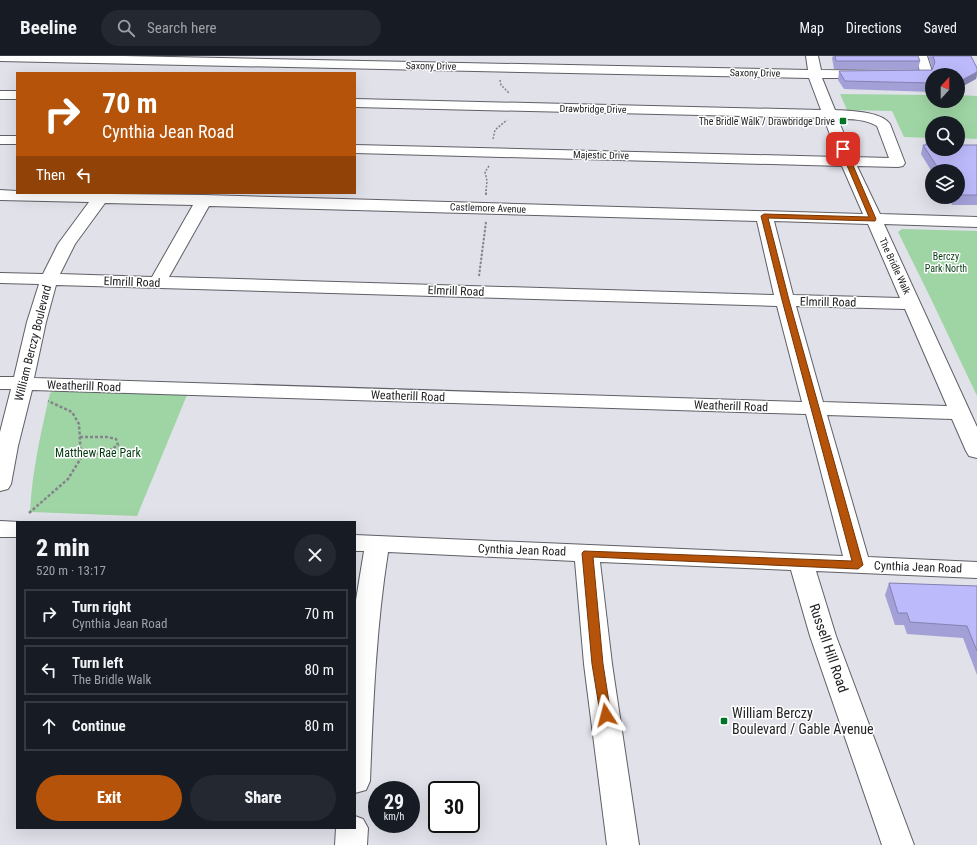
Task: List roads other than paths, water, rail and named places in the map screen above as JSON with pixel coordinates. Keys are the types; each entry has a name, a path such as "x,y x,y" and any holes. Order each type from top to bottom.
{"street":[{"name":"The Bridle Walk","path":"812,56 815,74 847,160 977,452"},
{"name":"Saxony Drive","path":"0,57 204,58 815,74 920,75 926,71 921,56"},
{"path":"194,72 204,58"},
{"path":"0,95 16,95"},
{"name":"Drawbridge Drive","path":"356,103 861,116 880,121 883,124 902,168"},
{"path":"0,140 16,140"},
{"name":"Majestic Drive","path":"356,149 847,160 902,168"},
{"name":"Castlemore Avenue","path":"0,195 103,195 204,200 977,222"},
{"name":"William Berczy Boulevard","path":"0,484 7,446 49,279 62,253 103,195"},
{"path":"157,283 204,200"},
{"path":"764,216 785,300 858,565"},
{"name":"Elmrill Road","path":"0,278 912,304"},
{"name":"Weatherill Road","path":"0,383 815,409"},
{"path":"815,409 960,413"},
{"path":"0,529 16,523"},
{"path":"356,765 366,621 366,544"},
{"name":"Cynthia Jean Road","path":"366,544 977,570"},
{"path":"587,553 598,664 623,845"},
{"name":"Russell Hill Road","path":"801,563 823,636 898,845"},
{"path":"351,845 352,829"}],"place":[{"name":"The Bridle Walk / Drawbridge Drive","path":"843,121"},
{"name":"William Berczy Boulevard / Gable Avenue","path":"724,721"}],"park label":[{"name":"Berczy Park North","path":"946,262"},
{"name":"Matthew Rae Park","path":"98,453"}]}
